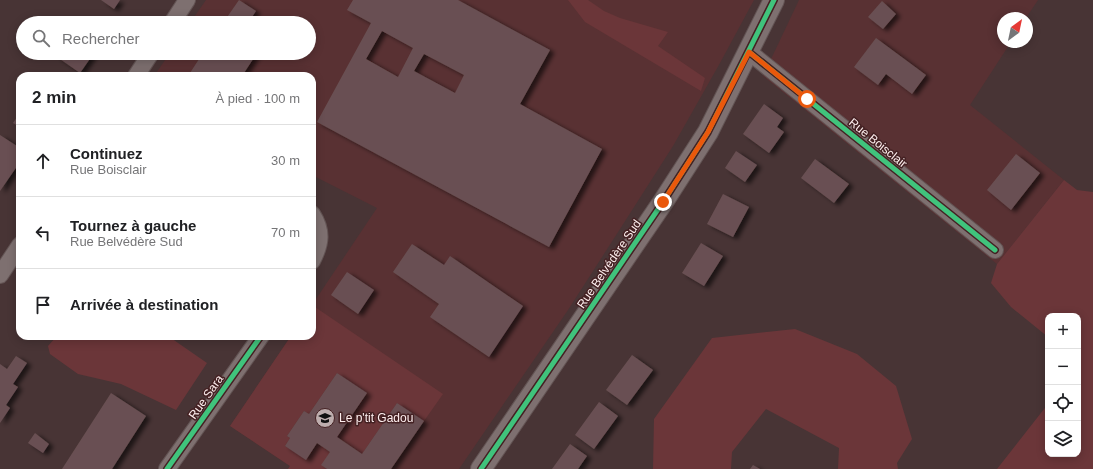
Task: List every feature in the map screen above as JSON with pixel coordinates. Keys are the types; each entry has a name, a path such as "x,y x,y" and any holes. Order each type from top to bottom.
{"street":[{"path":"177,16 187,0"},
{"name":"Rue Belvédère Sud","path":"481,469 663,202 708,132 774,0"},
{"name":"Rue Boisclair","path":"749,52 995,250"},
{"path":"139,72 146,60"},
{"path":"316,222 321,233 319,247 316,253"},
{"path":"2,269 16,251"},
{"name":"Rue Sara","path":"167,469 258,340"}],"shaded area":[{"path":"206,0 754,0 673,146 568,310 459,469 288,469 290,466 230,426 288,340 316,340 316,299 377,208 316,177 316,72 157,72 165,60 316,60 316,16 195,16"},
{"path":"568,0 588,0 604,11 620,18 668,32 658,46 705,78 701,91 585,22"},
{"path":"799,0 1038,0 1030,12 997,12 997,48 1007,48 970,105 1064,180 997,264 763,76"},
{"path":"1064,180 1077,190 1093,192 1093,469 997,469 1045,408 1045,457 1081,457 1081,313 1045,313 1045,335 1011,307 991,283 997,264"},
{"path":"316,308 443,394 424,421 397,403 362,454 337,437 367,393 337,373 309,414 304,411 287,436 290,438 285,446 306,460 317,443 330,452 322,465 327,469 288,469 290,466 230,426 288,340 316,340"},
{"path":"795,329 857,354 896,386 912,439 897,463 898,469 838,469 839,448 766,409 732,452 731,469 653,469 654,419 712,338"},
{"path":"53,340 174,340 207,363 176,410 121,384 78,374 50,354 48,346"}],"building":[{"path":"101,0 120,0 114,9"},
{"path":"239,0 256,11 253,16 228,16"},
{"path":"353,0 458,0 550,50 520,104 602,149 549,247 317,122 371,23 347,10","holes":["382,31 413,48 398,77 366,59","424,54 464,75 455,93 414,71"]},
{"path":"882,1 896,14 883,29 868,17"},
{"path":"876,38 926,75 912,94 886,74 878,85 854,67"},
{"path":"61,60 89,60 81,72"},
{"path":"198,60 252,60 245,72 191,72"},
{"path":"764,104 783,118 777,127 784,132 769,153 743,134"},
{"path":"0,135 16,145 16,168 0,191"},
{"path":"736,151 757,165 745,182 725,168"},
{"path":"1016,154 1040,173 1011,210 987,190"},
{"path":"815,159 849,184 834,203 801,178"},
{"path":"723,194 749,207 733,237 707,224"},
{"path":"701,243 723,256 704,286 682,273"},
{"path":"412,244 444,265 450,256 523,306 489,357 430,317 439,304 393,272"},
{"path":"347,272 374,290 358,314 331,295"},
{"path":"632,355 653,370 627,405 606,390"},
{"path":"16,356 27,363 13,384 18,387 6,405 10,408 0,423 0,364 7,369"},
{"name":"Le p'tit Gadou","path":"337,373 367,393 337,437 362,454 397,403 424,421 391,469 327,469 321,465 330,452 317,443 306,460 285,446 290,438 287,436 304,411 309,414"},
{"path":"111,393 146,416 112,469 62,469"},
{"path":"599,402 618,416 594,449 575,435"},
{"path":"35,433 49,444 43,453 28,443"},
{"path":"570,444 587,456 578,469 552,469"},
{"path":"753,465 760,469 750,469"}],"cycle path":[{"path":"481,469 663,202 708,132 774,0"},
{"path":"749,52 995,250"},
{"path":"167,469 258,340"}],"place":[{"name":"Le p'tit Gadou","path":"325,418"}],"route":[{"path":"663,202 708,132 749,52 807,99"}]}
